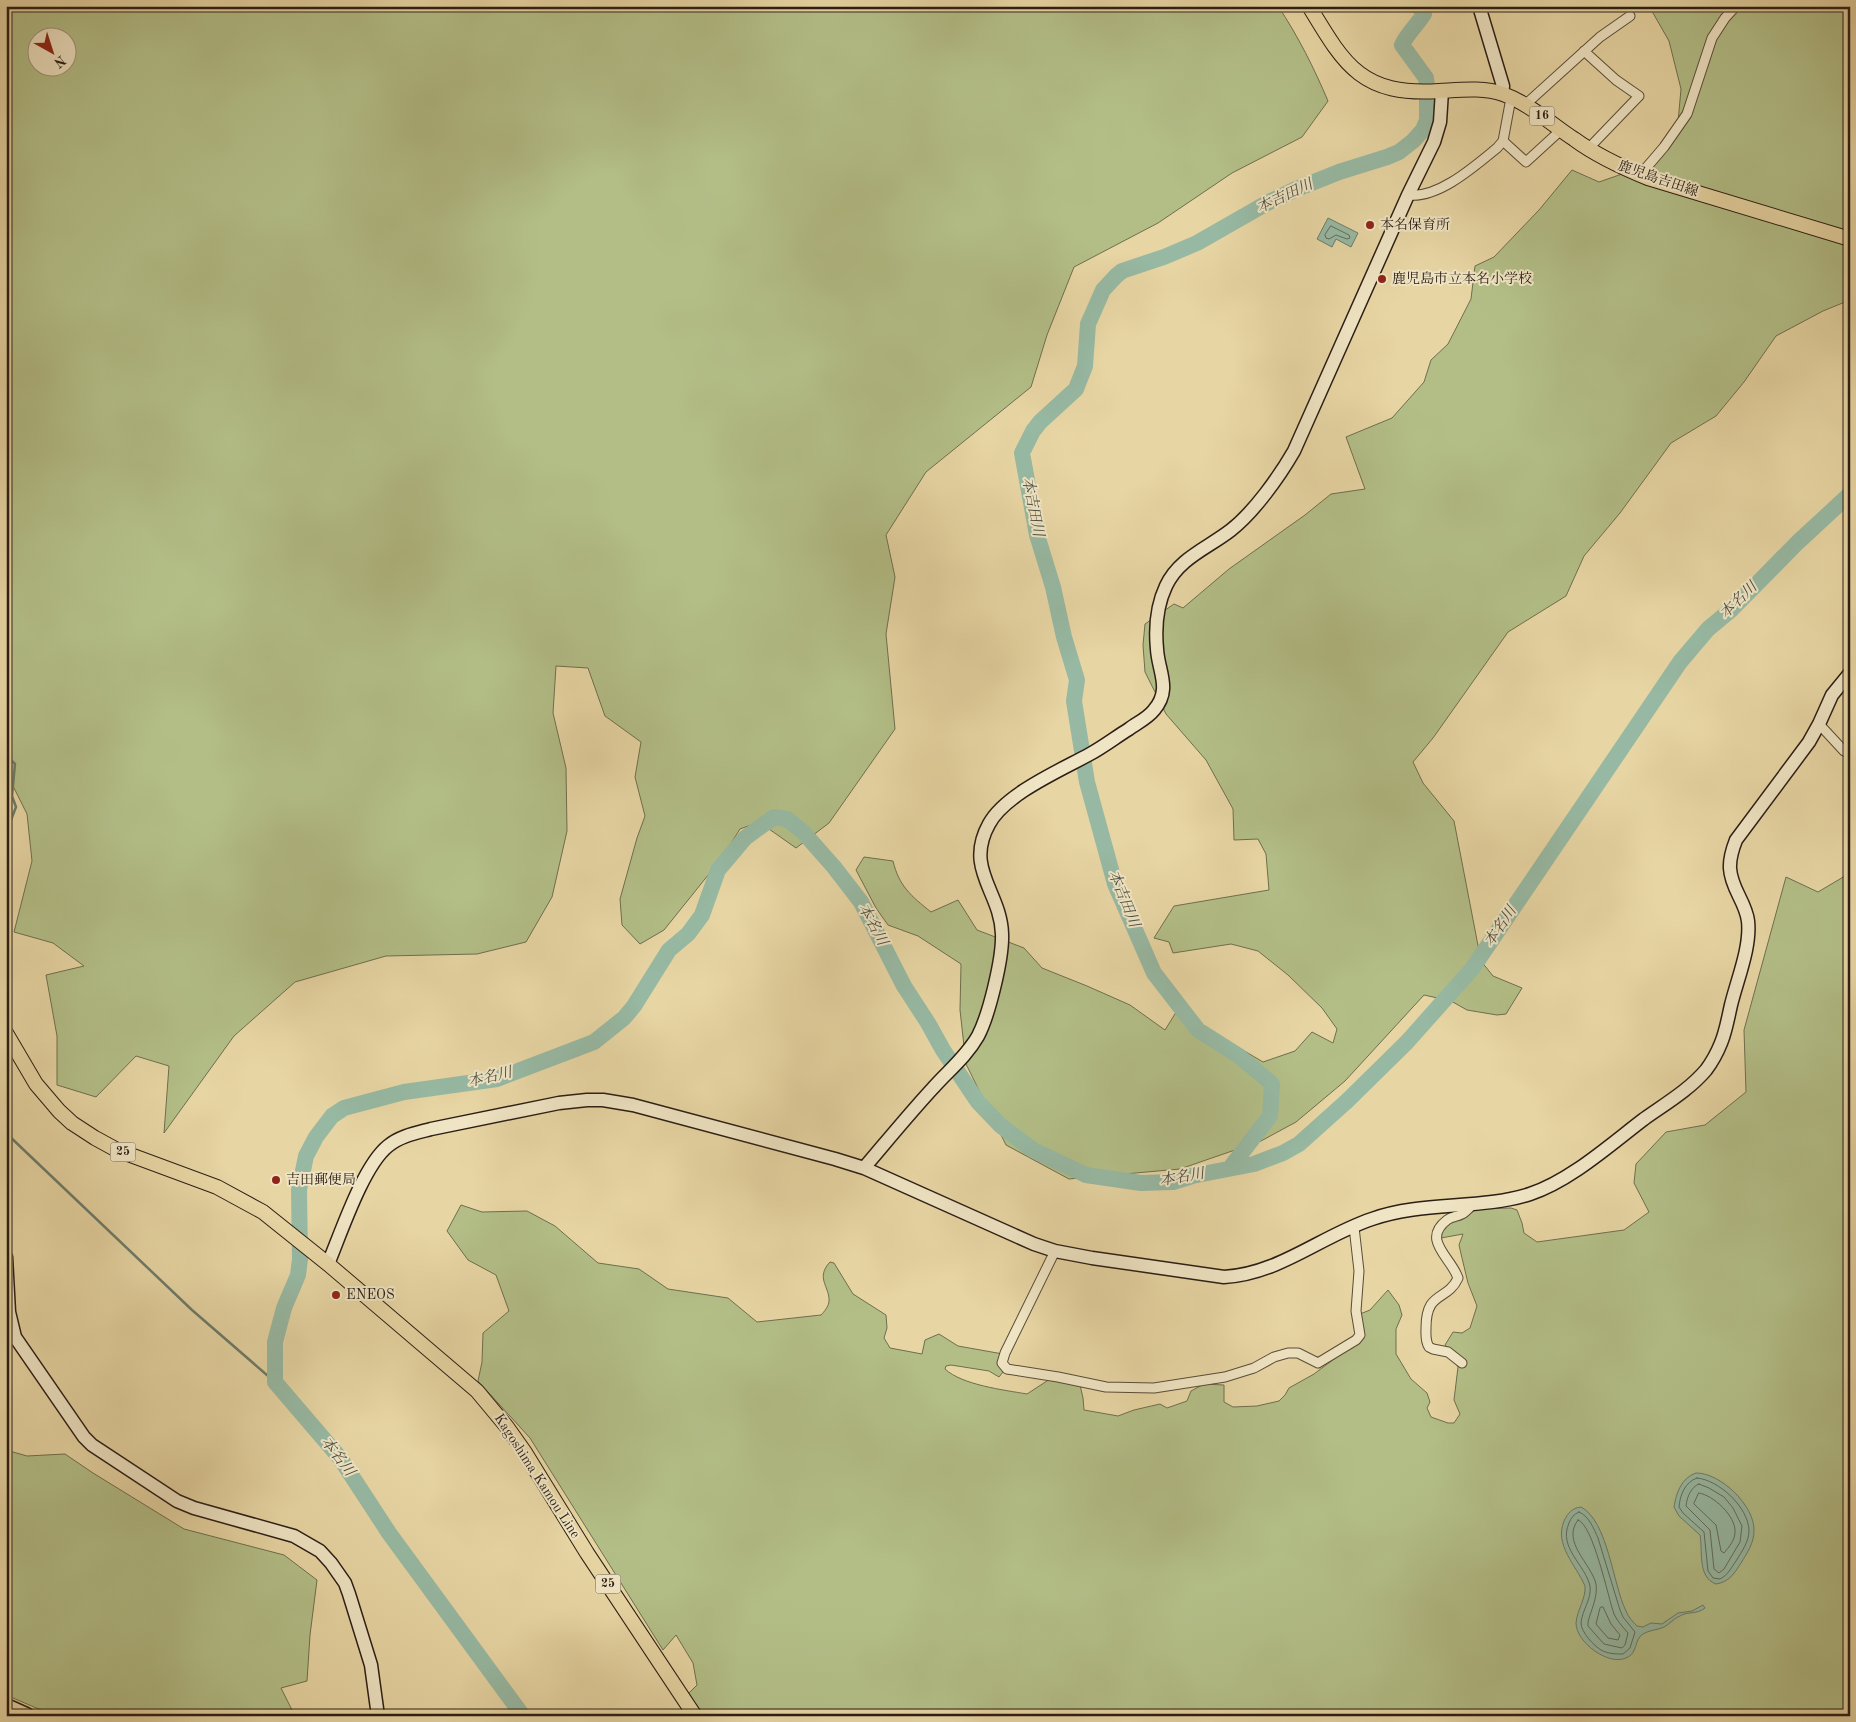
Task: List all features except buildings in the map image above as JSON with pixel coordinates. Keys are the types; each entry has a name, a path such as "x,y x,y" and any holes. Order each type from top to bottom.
{"highway":[{"path":"6,1707 26,1716"}],"main road":[{"name":"鹿児島吉田線","path":"1309,6 1331,43 1346,63 1377,84 1391,89 1411,92 1481,90 1506,96 1525,105 1588,149 1640,175 1850,239"},
{"name":"Kagoshima Kamou Line","path":"6,1033 36,1084 72,1123 117,1150 217,1187 264,1212 464,1379 489,1404 524,1451 582,1546 695,1716"}],"street":[{"path":"1408,195 1417,196 1454,182 1497,148 1503,141 1506,96 1479,6"},
{"path":"1640,175 1664,147 1688,114 1712,38 1725,18 1736,6"},
{"path":"1525,105 1600,36 1630,16"},
{"path":"1584,51 1616,80 1639,96 1588,149"},
{"path":"864,1168 935,1086 963,1057 977,1037 985,1021 1002,946 1002,931 981,866 980,854 985,832 999,810 1017,796 1069,764 1091,754 1153,712 1160,702 1164,688 1157,652 1156,629 1160,602 1165,586 1174,570 1225,534 1244,517 1286,465 1300,439 1408,195 1438,133 1437,91"},
{"path":"1503,141 1526,162 1561,130"},
{"path":"328,1264 368,1173 380,1154 388,1146 400,1139 422,1131 559,1104 603,1100 633,1105 835,1158 864,1168 1034,1244 1055,1251 1224,1277 1242,1276 1272,1267 1373,1218 1408,1210 1512,1198 1530,1194 1556,1184 1684,1090 1706,1070 1715,1056 1725,1032 1748,931 1746,909 1731,881 1729,868 1731,853 1736,840 1808,742 1819,724 1832,695 1850,673"},
{"path":"1819,724 1844,751 1850,753"},
{"path":"1462,1363 1448,1352 1433,1349 1429,1346 1426,1338 1426,1313 1434,1301 1455,1284 1458,1278 1439,1246 1436,1237 1439,1227 1450,1218 1463,1214 1474,1203"},
{"path":"1055,1251 1005,1353 1002,1363 1007,1370 1058,1377 1106,1387 1154,1388 1225,1377 1254,1368 1274,1357 1288,1353 1298,1353 1318,1363 1356,1340 1360,1335 1356,1311 1359,1270 1354,1227"},
{"path":"6,1257 9,1312 15,1337 79,1430 92,1445 120,1465 177,1500 194,1508 294,1536 320,1551 331,1563 344,1583 371,1665 378,1716"}],"green space":[{"path":"6,6 1278,6 1311,64 1328,101 1302,137 1232,173 1158,223 1074,267 1047,335 1031,387 926,472 886,535 895,577 886,634 895,729 829,823 796,848 759,822 740,829 721,859 664,930 640,944 622,925 620,899 645,816 635,777 641,742 605,716 588,668 556,666 553,713 566,768 567,831 552,897 526,942 477,954 386,956 295,982 234,1036 164,1133 169,1066 136,1056 96,1097 57,1085 57,1036 46,975 84,966 53,943 14,932 32,861 27,814 6,772"},
{"path":"1649,6 1850,6 1850,300 1823,311 1776,336 1744,382 1716,416 1671,443 1620,513 1584,556 1566,596 1508,632 1433,738 1413,762 1423,783 1454,821 1481,961 1493,976 1522,988 1506,1014 1497,1015 1467,1010 1451,1001 1424,995 1345,1081 1296,1122 1261,1141 1180,1169 1069,1179 1006,1145 966,1064 960,1010 961,964 918,936 888,925 876,908 856,870 864,857 893,861 902,884 917,901 931,912 958,900 977,930 1024,948 1042,968 1130,1005 1165,1030 1183,1001 1204,1027 1263,1062 1295,1051 1312,1032 1333,1043 1337,1029 1322,1008 1288,975 1258,951 1231,944 1173,953 1169,942 1154,938 1174,906 1269,890 1266,854 1258,839 1234,840 1233,809 1206,760 1166,714 1145,672 1143,645 1145,624 1174,604 1183,608 1229,569 1305,515 1331,494 1365,489 1346,437 1392,418 1424,382 1431,360 1448,344 1471,299 1475,266 1494,257 1539,210 1572,170 1599,182 1645,166 1678,122 1681,89 1669,41"},
{"path":"1850,873 1850,1716 705,1716 688,1694 697,1685 693,1663 676,1635 663,1650 530,1438 478,1381 482,1362 483,1333 509,1311 496,1275 468,1260 447,1231 461,1205 482,1212 527,1211 555,1226 598,1263 639,1269 668,1289 728,1298 757,1322 821,1315 829,1301 823,1278 824,1273 830,1262 834,1263 853,1294 886,1315 887,1328 884,1338 890,1348 922,1354 925,1340 939,1334 958,1346 1003,1354 1000,1363 1003,1372 999,1377 989,1371 951,1365 946,1366 945,1369 952,1375 995,1389 1027,1394 1050,1379 1080,1385 1084,1410 1118,1416 1160,1404 1167,1408 1187,1401 1191,1391 1204,1384 1224,1385 1224,1402 1233,1407 1257,1406 1279,1401 1289,1388 1314,1374 1358,1341 1360,1314 1370,1310 1388,1290 1399,1305 1402,1315 1396,1329 1396,1354 1411,1379 1427,1393 1430,1402 1427,1408 1431,1417 1448,1423 1454,1423 1460,1414 1454,1400 1458,1367 1445,1345 1453,1332 1462,1333 1470,1328 1477,1306 1468,1283 1459,1245 1463,1234 1441,1238 1439,1235 1448,1221 1474,1209 1511,1208 1517,1210 1524,1233 1537,1242 1624,1230 1649,1212 1634,1183 1636,1164 1666,1132 1705,1125 1746,1092 1744,1030 1786,877 1818,892"},
{"path":"6,1450 27,1456 65,1454 184,1529 284,1555 317,1580 310,1635 307,1681 281,1688 295,1716 55,1716 6,1695"}],"water":[{"path":"1328,218 1358,233 1351,247 1336,239 1332,247 1317,239"},
{"path":"1696,1473 1706,1474 1726,1485 1743,1502 1753,1521 1753,1540 1746,1555 1731,1577 1716,1584 1710,1581 1703,1570 1700,1535 1679,1516 1674,1507 1676,1497 1683,1483"},
{"path":"1581,1507 1590,1514 1598,1525 1609,1554 1621,1600 1628,1615 1637,1626 1643,1627 1651,1623 1662,1624 1678,1613 1692,1611 1703,1605 1705,1608 1698,1612 1683,1615 1664,1627 1643,1634 1638,1639 1630,1656 1626,1658 1619,1660 1611,1659 1594,1651 1581,1638 1577,1630 1576,1623 1585,1586 1567,1555 1562,1538 1564,1521 1567,1516 1571,1511"}],"waterway":[{"name":"本吉田川","path":"1230,1168 1270,1116 1272,1084 1239,1056 1198,1030 1154,973 1115,884 1087,782 1074,701 1077,680 1064,637 1053,587 1037,535 1022,453 1033,431 1040,422 1076,389 1085,366 1088,324 1103,290 1122,271 1164,257 1197,243 1267,203 1294,190 1339,172 1399,152 1423,130 1427,120 1426,78 1402,45 1424,14 1418,6"},
{"name":"本名川","path":"523,1716 389,1533 340,1458 275,1382 275,1342 284,1308 298,1275 300,1259 299,1190 306,1156 316,1137 332,1116 344,1108 404,1092 497,1079 594,1042 624,1018 634,1006 669,950 688,934 702,915 718,870 745,838 774,817 787,819 803,832 834,867 861,902 904,986 943,1050 978,1102 1000,1125 1033,1150 1086,1175 1141,1183 1173,1182 1192,1176 1254,1164 1283,1153 1299,1144 1347,1101 1407,1042 1472,969 1680,662 1708,629 1732,609 1798,542 1850,494"},
{"path":"6,684 9,689 6,703"},
{"path":"6,755 15,764 12,796 16,807 6,833"},
{"path":"6,1133 192,1310 275,1382"}],"place":[{"name":"本名保育所","path":"1370,225"},
{"name":"鹿児島市立本名小学校","path":"1382,279"},
{"name":"吉田郵便局","path":"276,1180"},
{"name":"ENEOS","path":"336,1295"}]}
